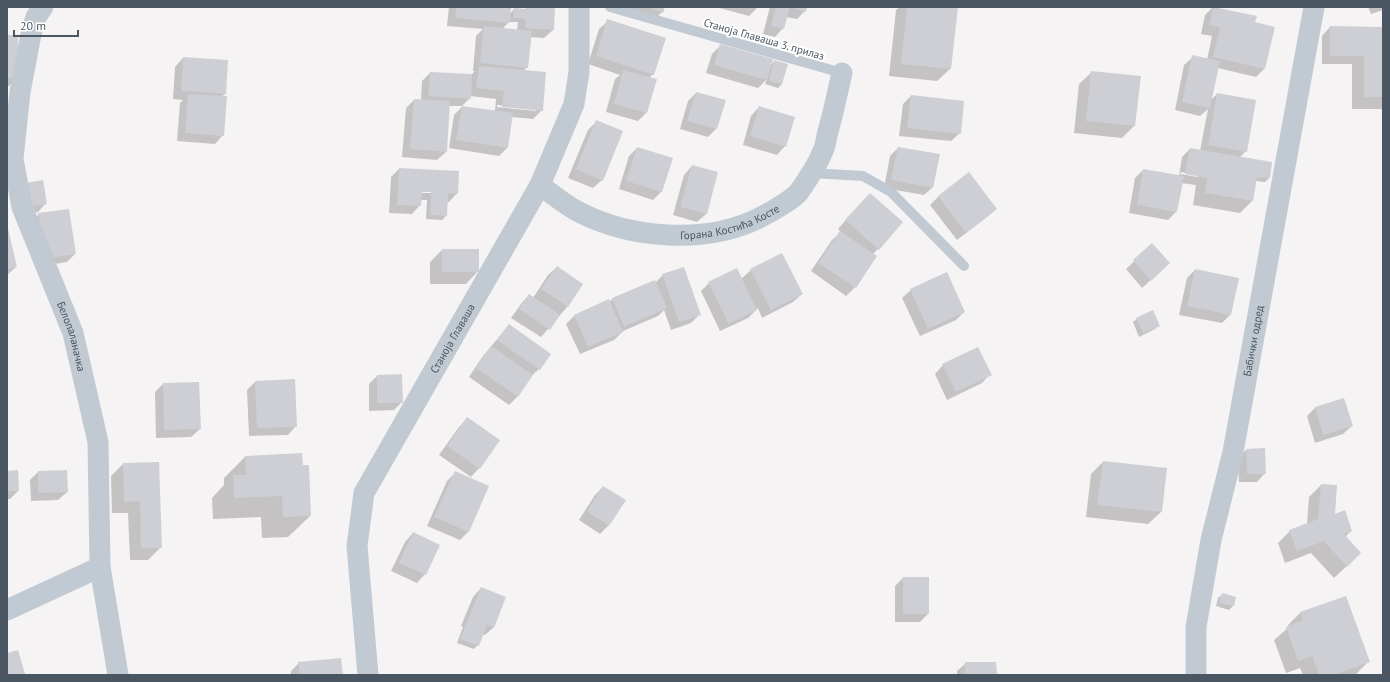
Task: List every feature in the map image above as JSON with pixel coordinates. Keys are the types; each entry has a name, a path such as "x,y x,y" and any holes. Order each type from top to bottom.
{"street":[{"name":"Белопаланачка","path":"43,7 36,17 31,34 20,92 13,159 22,207 73,333 98,442 100,567 118,675"},
{"name":"Станоја Главаша","path":"368,675 357,546 364,493 540,185 574,104 579,72 579,7"},
{"name":"Бабички одред","path":"1196,675 1196,627 1211,540 1233,452 1314,7"},
{"name":"Горана Костића Косте","path":"540,185 576,211 614,226 649,234 682,235 715,232 748,223 772,211 797,193 811,173 822,153 842,74"},
{"path":"7,610 100,567"}],"lane":[{"name":"Станоја Главаша 3. прилаз","path":"610,7 842,74"},
{"path":"811,173 863,176 891,192 964,266"}],"building":[{"path":"456,7 511,7 510,23 455,18"},
{"path":"527,7 555,8 554,30 525,28 526,19 513,18 514,8 526,9"},
{"path":"648,7 665,7 663,13"},
{"path":"776,7 790,7 784,29 771,26"},
{"path":"790,7 807,7 806,12"},
{"path":"907,7 958,7 951,69 901,64"},
{"path":"1213,7 1257,16 1255,22 1275,27 1265,69 1213,57 1220,28 1209,25"},
{"path":"607,19 666,38 654,75 596,56"},
{"path":"484,26 532,31 528,68 480,63"},
{"path":"1330,26 1383,27 1383,97 1364,97 1364,56 1330,56"},
{"path":"7,35 18,35 18,78 7,78"},
{"path":"720,44 773,59 767,80 714,65"},
{"path":"1192,55 1220,61 1210,108 1182,102"},
{"path":"183,57 228,60 226,94 181,91"},
{"path":"774,60 788,64 782,84 769,81"},
{"path":"479,66 546,72 543,111 502,107 504,91 476,88"},
{"path":"623,70 657,79 647,113 614,104"},
{"path":"1091,71 1141,76 1135,126 1086,121"},
{"path":"430,72 472,74 471,99 428,96"},
{"path":"696,92 726,100 717,129 687,121"},
{"path":"1217,93 1256,100 1247,152 1208,145"},
{"path":"188,94 227,96 224,136 185,133"},
{"path":"911,95 964,101 961,134 907,128"},
{"path":"414,99 450,101 447,152 410,149"},
{"path":"462,106 513,113 508,148 456,140"},
{"path":"759,106 795,117 786,147 750,136"},
{"path":"596,120 623,131 603,181 576,169"},
{"path":"637,147 673,158 662,192 626,181"},
{"path":"898,147 940,154 933,188 891,180"},
{"path":"1190,148 1272,162 1270,178 1257,177 1253,201 1205,193 1207,178 1185,174"},
{"path":"692,165 718,172 707,214 680,207"},
{"path":"399,168 459,171 458,194 448,193 447,216 430,215 431,192 422,192 421,206 397,205"},
{"path":"1143,169 1184,176 1177,212 1137,205"},
{"path":"969,172 997,209 966,233 938,196"},
{"path":"43,180 47,204 23,208 20,184"},
{"path":"870,193 903,222 879,250 845,220"},
{"path":"69,209 76,254 45,259 38,213"},
{"path":"7,224 17,267 7,269"},
{"path":"840,231 877,256 856,288 818,263"},
{"path":"1152,243 1170,263 1151,281 1133,260"},
{"path":"442,249 479,249 479,272 442,272"},
{"path":"782,253 803,294 771,310 750,269"},
{"path":"557,266 583,284 568,307 541,289"},
{"path":"684,267 701,315 679,322 662,274"},
{"path":"737,268 757,310 729,324 708,282"},
{"path":"1195,269 1239,278 1231,315 1187,306"},
{"path":"947,272 965,312 928,329 910,289"},
{"path":"655,280 667,308 624,327 612,298"},
{"path":"529,294 560,315 550,330 519,309"},
{"path":"609,299 623,332 588,347 574,315"},
{"path":"1153,310 1160,326 1143,333 1136,318"},
{"path":"509,324 551,354 540,370 497,340"},
{"path":"491,346 533,375 518,397 476,368"},
{"path":"978,347 992,375 956,392 942,364"},
{"path":"402,374 403,403 377,403 377,375"},
{"path":"295,379 297,427 257,428 255,381"},
{"path":"199,382 201,429 164,430 163,383"},
{"path":"1344,398 1353,426 1323,435 1315,407"},
{"path":"467,417 500,440 480,469 447,446"},
{"path":"1265,448 1266,474 1247,474 1246,449"},
{"path":"302,453 303,465 309,465 311,516 283,517 282,496 234,498 233,475 246,475 245,456"},
{"path":"1103,461 1167,468 1162,512 1097,505"},
{"path":"159,462 162,548 141,548 140,501 124,502 123,463"},
{"path":"18,470 19,491 7,491 7,471"},
{"path":"67,470 68,492 38,493 38,471"},
{"path":"455,471 489,486 469,532 434,517"},
{"path":"1321,484 1337,485 1335,514 1345,510 1352,531 1344,534 1361,553 1347,567 1324,541 1297,551 1289,530 1318,519"},
{"path":"603,486 626,500 609,526 587,511"},
{"path":"413,532 440,545 426,575 399,563"},
{"path":"903,577 929,577 929,614 903,614"},
{"path":"481,587 506,597 494,628 487,625 479,646 460,639"},
{"path":"1222,593 1236,597 1234,606 1219,603"},
{"path":"1346,596 1370,662 1333,675 1319,675 1312,656 1298,661 1286,627 1303,620 1300,612"},
{"path":"18,650 25,674 7,675 7,653"},
{"path":"341,658 343,675 300,675 298,662"},
{"path":"965,662 996,662 997,675 965,675"}]}
